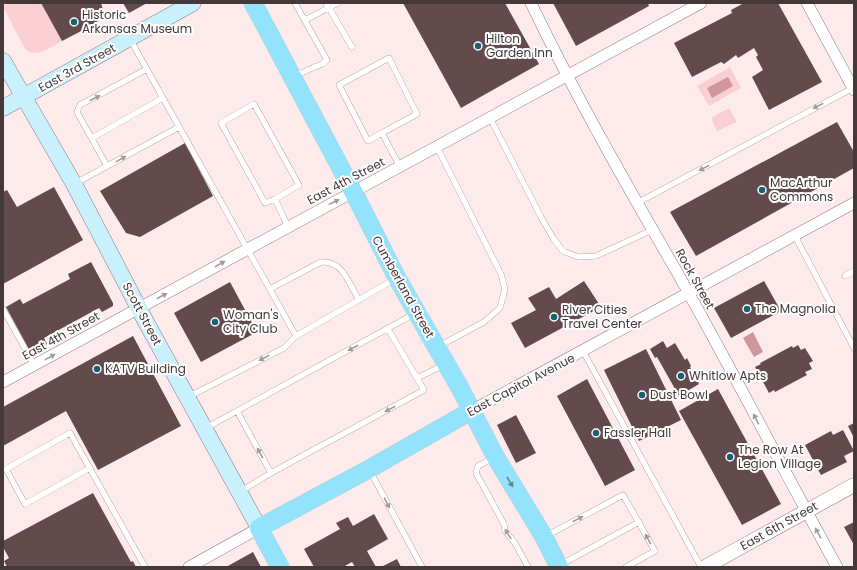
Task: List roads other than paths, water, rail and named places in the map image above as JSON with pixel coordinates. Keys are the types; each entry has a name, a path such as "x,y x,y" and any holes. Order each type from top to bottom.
{"main road":[{"name":"East 3rd Street","path":"3,108 194,3"},
{"name":"Cumberland Street","path":"253,3 416,313 495,456 544,537 559,566"},
{"name":"Scott Street","path":"3,61 74,184 204,429 280,567"},
{"name":"East Capitol Avenue","path":"259,528 369,469 471,411"}],"street":[{"name":"Rock Street","path":"531,3 557,58 688,293 837,567"},
{"name":"East 4th Street","path":"3,382 247,249 354,193 701,3"},
{"path":"807,3 853,89"},
{"name":"East Capitol Avenue","path":"471,411 854,203"},
{"name":"East 6th Street","path":"705,567 854,485"},
{"name":"East Capitol Avenue","path":"189,567 259,528"}],"lane":[{"path":"292,77 322,64 327,60 296,3"},
{"path":"305,20 328,5 338,3"},
{"path":"328,5 352,46"},
{"path":"130,38 296,336"},
{"path":"389,58 417,114 382,133 368,141 340,85 389,58"},
{"path":"107,166 78,112 80,105 147,70"},
{"path":"637,203 853,89"},
{"path":"92,138 163,98"},
{"path":"254,104 299,185 275,199 265,203 221,123 254,104"},
{"path":"490,118 544,222 553,238 563,251 578,257 596,256 652,230"},
{"path":"74,184 179,127"},
{"path":"382,133 400,168"},
{"path":"436,348 484,322 500,308 505,290 501,274 437,147"},
{"path":"275,199 288,227"},
{"path":"795,236 854,348"},
{"path":"270,289 321,262 329,262 335,264 342,270 358,300"},
{"path":"845,276 854,270"},
{"path":"187,397 284,348 296,336 397,278"},
{"path":"3,309 34,365"},
{"path":"204,429 416,313"},
{"path":"239,492 424,390 388,329"},
{"path":"583,351 701,567"},
{"path":"417,378 445,364"},
{"path":"237,411 271,473"},
{"path":"90,468 25,504 6,470 70,433 90,468 146,567"},
{"path":"495,456 478,466 476,473 504,524 505,531 515,543 528,567"},
{"path":"369,469 422,567"},
{"path":"544,537 624,494 655,551 626,567"},
{"path":"559,566 639,522"}],"place":[{"name":"Historic Arkansas Museum","path":"74,22"},
{"name":"Hilton Garden Inn","path":"478,46"},
{"name":"MacArthur Commons","path":"762,190"},
{"name":"The Magnolia","path":"747,309"},
{"name":"River Cities Travel Center","path":"554,317"},
{"name":"Woman's City Club","path":"215,322"},
{"name":"KATV Building","path":"97,369"},
{"name":"Whitlow Apts","path":"681,376"},
{"name":"Dust Bowl","path":"642,395"},
{"name":"Fassler Hall","path":"596,433"},
{"name":"The Row At Legion Village","path":"730,457"}]}
